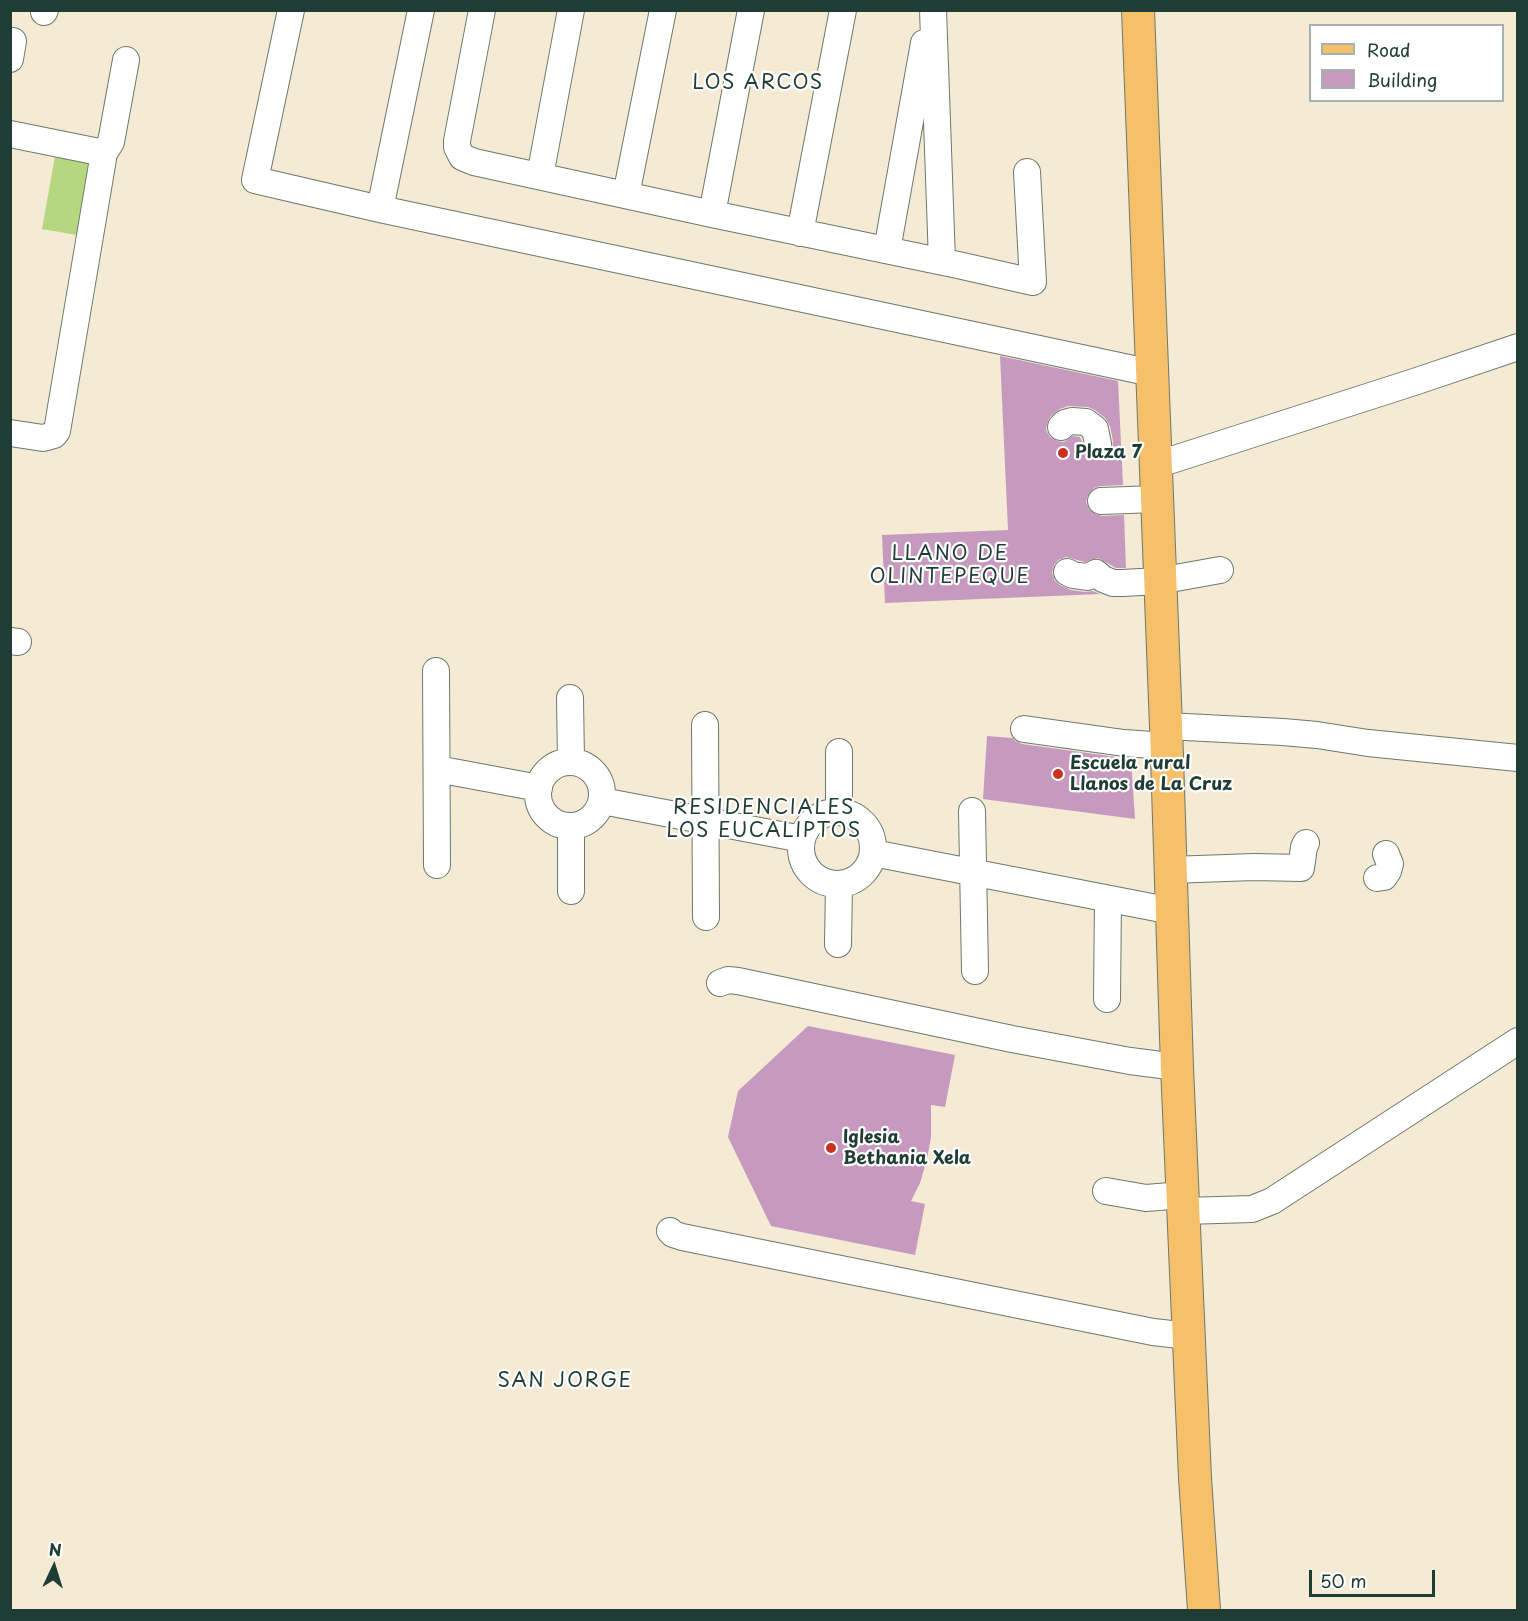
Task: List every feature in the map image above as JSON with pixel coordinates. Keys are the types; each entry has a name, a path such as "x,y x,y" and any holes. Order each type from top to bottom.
{"main road":[{"path":"1138,10 1177,1067 1195,1478 1204,1611"}],"street":[{"path":"291,10 255,180 380,209 1152,373"},
{"path":"380,209 421,10"},
{"path":"482,10 457,147 462,157 474,162 1033,282 1027,172"},
{"path":"540,176 571,10"},
{"path":"626,195 663,10"},
{"path":"712,214 752,10"},
{"path":"800,233 843,10"},
{"path":"887,250 932,10"},
{"path":"932,10 942,261"},
{"path":"10,432 43,438 54,435 57,431 104,153 113,134 126,60"},
{"path":"10,134 104,153"},
{"path":"1156,465 1518,347"},
{"path":"1061,428 1065,423 1072,421 1086,422 1095,429 1098,444"},
{"path":"1101,501 1156,499"},
{"path":"1067,572 1087,578 1096,573 1113,583 1159,581 1220,570"},
{"path":"436,671 437,865"},
{"path":"570,698 570,761"},
{"path":"705,725 706,917"},
{"path":"1024,729 1124,743 1166,736 1283,732 1518,758"},
{"path":"839,752 839,812"},
{"path":"570,761 590,768 597,775 603,792 598,811 582,824 571,826 553,821 546,815 538,798 541,779 547,772 554,766 570,761"},
{"path":"437,769 539,788"},
{"path":"602,801 802,839"},
{"path":"972,811 975,971"},
{"path":"839,812 851,815 865,826 873,843 873,853 868,866 861,875 851,882 838,884 818,879 804,863 801,852 802,839 811,824 828,813 839,812"},
{"path":"571,826 571,891"},
{"path":"1170,870 1301,868 1306,843"},
{"path":"873,853 1172,911"},
{"path":"1377,878 1384,877 1388,872 1390,864 1386,854"},
{"path":"838,884 838,944"},
{"path":"1107,899 1107,999"},
{"path":"720,983 728,980 738,981 1012,1039 1130,1061 1177,1067"},
{"path":"1106,1191 1184,1203 1252,1209 1272,1201 1518,1041"},
{"path":"670,1230 682,1238 1153,1332 1189,1336"}],"green space":[{"path":"56,151 97,158 83,236 42,229"}],"building":[{"name":"Plaza 7","path":"1000,356 1118,381 1123,485 1094,488 1086,502 1095,514 1124,515 1126,568 1116,568 1098,558 1085,562 1066,557 1058,560 1052,573 1055,581 1071,590 1093,591 1100,594 885,603 882,535 1008,530","holes":["1068,406 1088,407 1105,418 1110,426 1112,449 1107,456 1101,459 1087,454 1080,437 1073,436 1064,442 1057,441 1050,437 1046,430 1050,417 1060,409"]},
{"name":"Escuela rural Llanos de La Cruz","path":"987,736 1013,738 1022,744 1131,759 1135,819 983,799"},
{"name":"Iglesia Bethania Xela","path":"808,1026 955,1055 945,1107 931,1105 931,1137 927,1159 920,1183 911,1201 925,1204 915,1255 771,1226 728,1137 738,1091"}],"place":[{"name":"Plaza 7","path":"1063,453"},
{"name":"Escuela rural Llanos de La Cruz","path":"1058,774"},
{"name":"Iglesia Bethania Xela","path":"831,1148"}],"district":[{"name":"LOS ARCOS","path":"758,83"},
{"name":"LLANO DE OLINTEPEQUE","path":"950,566"},
{"name":"RESIDENCIALES LOS EUCALIPTOS","path":"764,820"},
{"name":"SAN JORGE","path":"565,1381"}]}
